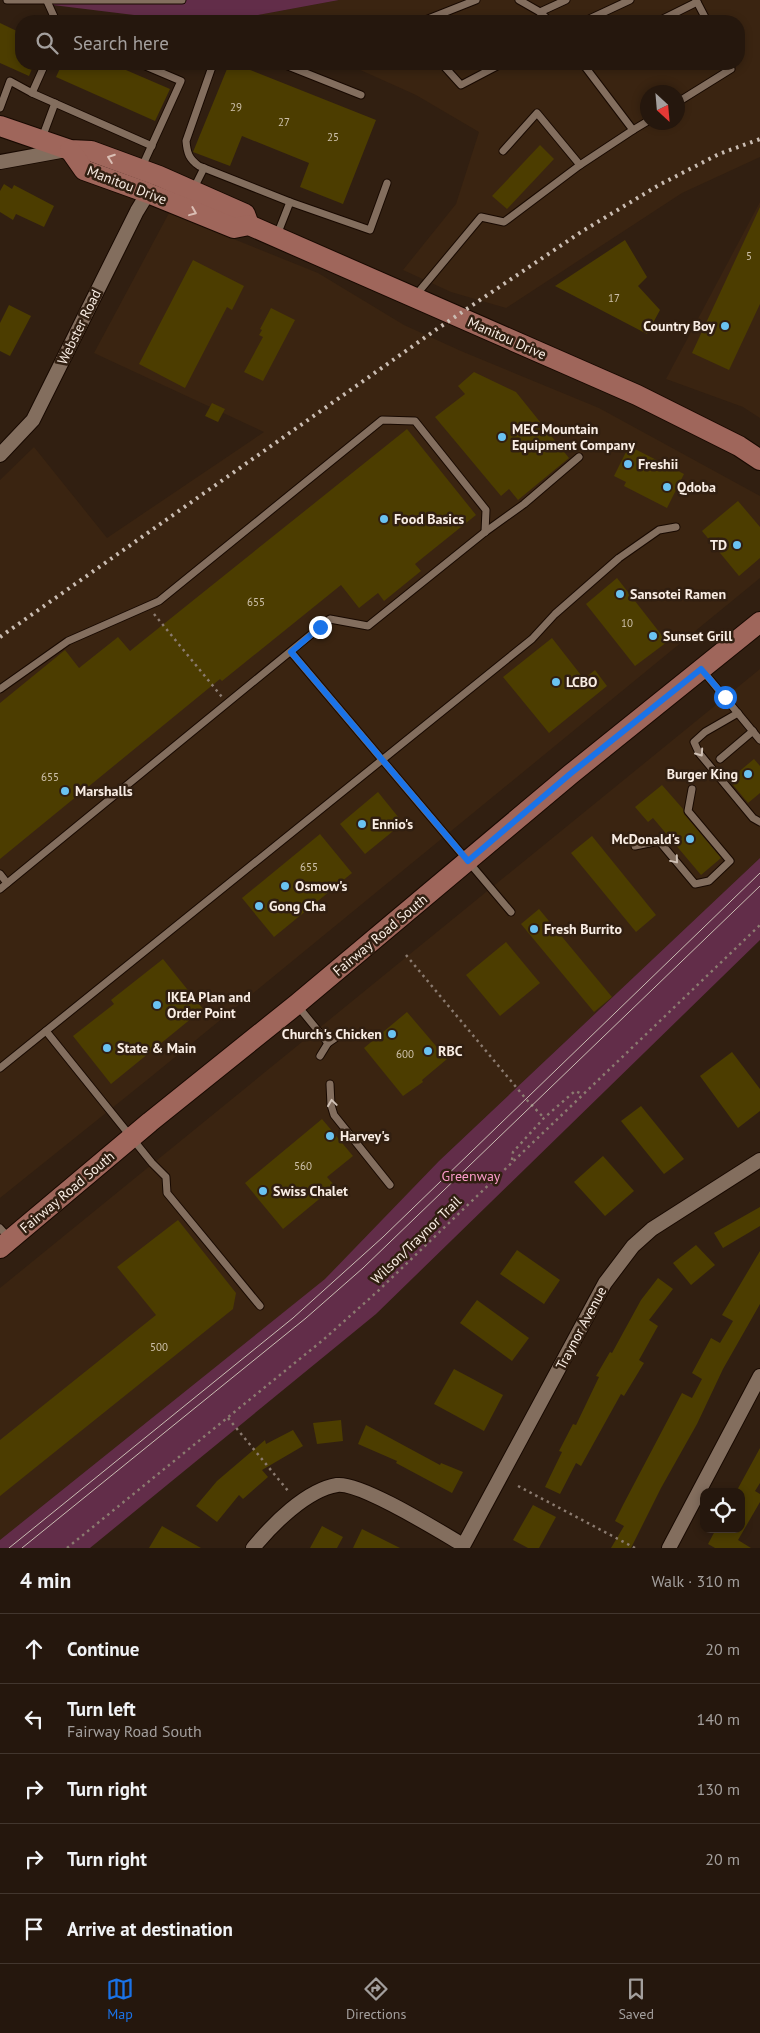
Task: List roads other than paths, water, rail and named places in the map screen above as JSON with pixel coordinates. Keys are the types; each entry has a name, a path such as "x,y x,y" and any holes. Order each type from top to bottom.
{"main road":[{"name":"Manitou Drive","path":"0,126 70,150 91,151 141,169 245,214 249,226"},
{"name":"Manitou Drive","path":"70,150 84,170 148,193 234,228 249,226 276,237 669,410 739,446 760,460"},
{"name":"Fairway Road South","path":"3,1238 297,1004 570,774 760,622"}],"street":[{"path":"0,162 70,150"},
{"name":"Webster Road","path":"0,455 33,420 137,211 148,193"},
{"name":"Traynor Avenue","path":"462,1546 605,1283 618,1265 633,1246 652,1229 760,1160"},
{"path":"669,1548 760,1376"},
{"path":"253,1548 299,1503 317,1491 338,1485 362,1490 462,1546"}],"lane":[{"path":"7,0 182,0"},
{"path":"438,15 476,0"},
{"path":"519,0 543,15"},
{"path":"540,12 566,0"},
{"path":"598,15 630,0"},
{"path":"48,1 54,15"},
{"path":"670,15 697,1 704,15"},
{"path":"32,93 42,70"},
{"path":"141,169 181,81 155,70"},
{"path":"210,70 186,141 190,160 204,168 290,202 370,230 387,183"},
{"path":"298,70 361,95"},
{"path":"447,70 461,85 490,70"},
{"path":"588,70 633,130"},
{"path":"685,98 729,70"},
{"path":"0,108 10,80 32,93 152,146"},
{"path":"41,140 55,103"},
{"path":"503,151 537,113 580,166"},
{"path":"414,298 481,217 504,222 580,166 640,126"},
{"path":"193,191 204,168"},
{"path":"276,237 290,202"},
{"path":"0,689 68,640 159,601 382,420 415,421 486,510 485,532"},
{"path":"0,889 228,704 330,618 368,626 485,532 524,504 579,457"},
{"path":"0,1068 532,639 555,614 619,558 659,530 676,526"},
{"path":"291,652 511,912"},
{"path":"701,669 760,740"},
{"path":"738,713 705,732 694,742 699,753 711,768 753,818 760,822"},
{"path":"720,759 753,731"},
{"path":"635,846 659,841 695,884 709,881 730,861 688,811 692,788"},
{"path":"0,874 7,883"},
{"path":"297,1004 328,1043"},
{"path":"46,1031 131,1138 166,1177 167,1193 260,1306"},
{"path":"320,1056 328,1043 344,1032"},
{"path":"330,1084 330,1105 334,1115 390,1185"}],"tram line":[{"path":"9,1548 293,1318 383,1237 760,873"},
{"path":"22,1548 306,1318 363,1268 760,886"}],"railway":[{"path":"0,637 437,329 581,232 659,185 719,154 760,139"}],"place":[{"name":"Country Boy","path":"725,326"},
{"name":"MEC Mountain Equipment Company","path":"502,437"},
{"name":"Freshii","path":"628,464"},
{"name":"Qdoba","path":"667,487"},
{"name":"Food Basics","path":"384,519"},
{"name":"TD","path":"737,545"},
{"name":"Sansotei Ramen","path":"620,594"},
{"name":"Sunset Grill","path":"653,636"},
{"name":"LCBO","path":"556,682"},
{"name":"Burger King","path":"748,774"},
{"name":"Marshalls","path":"65,791"},
{"name":"Ennio's","path":"362,824"},
{"name":"McDonald's","path":"690,839"},
{"name":"Osmow's","path":"285,886"},
{"name":"Gong Cha","path":"259,906"},
{"name":"Fresh Burrito","path":"534,929"},
{"name":"IKEA Plan and Order Point","path":"157,1005"},
{"name":"Church's Chicken","path":"392,1034"},
{"name":"State & Main","path":"107,1048"},
{"name":"RBC","path":"428,1051"},
{"name":"Harvey's","path":"330,1136"},
{"name":"Swiss Chalet","path":"263,1191"}],"park label":[{"name":"Greenway","path":"471,1176"}]}
